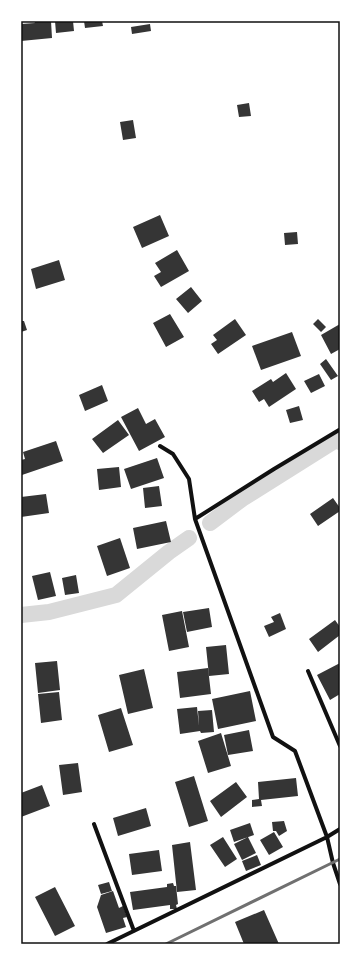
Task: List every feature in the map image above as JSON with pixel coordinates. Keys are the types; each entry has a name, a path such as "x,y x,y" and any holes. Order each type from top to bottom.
{"street":[{"path":"195,519 274,469 340,430"},
{"path":"160,446 173,454 189,479 195,519 273,737 295,751 327,837 340,884"},
{"path":"308,671 340,746"},
{"path":"94,824 134,930"},
{"path":"107,944 340,830"}],"building":[{"path":"34,21 51,21 52,38 21,41 21,24 35,23"},
{"path":"55,21 73,21 74,31 56,33"},
{"path":"84,21 102,21 103,26 85,28"},
{"path":"150,24 151,31 132,34 131,27"},
{"path":"249,103 251,116 239,117 237,105"},
{"path":"133,120 136,138 123,140 120,122"},
{"path":"160,215 169,236 142,248 133,227"},
{"path":"297,232 298,244 285,245 284,233"},
{"path":"177,250 189,271 161,287 154,276 161,272 155,263"},
{"path":"59,260 65,280 36,289 31,269"},
{"path":"191,287 202,301 188,313 176,299"},
{"path":"170,314 184,337 166,347 153,323"},
{"path":"235,319 246,335 218,354 211,344 217,340 213,335"},
{"path":"318,319 326,327 321,332 313,324"},
{"path":"21,321 24,321 27,330 21,332"},
{"path":"340,324 340,349 331,354 321,335"},
{"path":"292,332 301,356 261,370 252,346"},
{"path":"326,359 338,376 331,380 320,364"},
{"path":"286,373 296,389 269,407 264,399 259,402 252,391 271,379 273,382"},
{"path":"319,374 325,386 311,393 304,381"},
{"path":"102,385 108,401 85,411 79,395"},
{"path":"299,406 303,420 290,423 286,410"},
{"path":"138,408 146,424 155,419 165,437 139,451 121,417"},
{"path":"118,420 129,435 103,453 92,439"},
{"path":"56,441 63,461 22,475 21,460 25,459 23,452"},
{"path":"157,458 164,478 131,489 124,469"},
{"path":"119,467 121,487 99,490 97,469"},
{"path":"159,486 162,506 145,508 143,488"},
{"path":"46,494 49,513 21,517 21,497"},
{"path":"333,498 340,508 340,511 318,526 310,514"},
{"path":"166,521 171,542 137,549 133,528"},
{"path":"120,538 130,568 107,576 97,546"},
{"path":"50,572 56,596 38,600 32,576"},
{"path":"76,575 79,593 65,595 62,578"},
{"path":"209,608 212,627 187,632 183,612"},
{"path":"182,611 189,647 169,651 162,615"},
{"path":"280,613 286,629 269,637 264,626 274,622 271,617"},
{"path":"335,620 340,627 340,635 318,652 309,639"},
{"path":"226,645 229,674 209,676 206,647"},
{"path":"57,661 60,690 38,693 35,663"},
{"path":"340,663 340,694 330,700 317,675"},
{"path":"208,668 211,694 180,698 177,672"},
{"path":"144,669 153,708 128,714 119,675"},
{"path":"250,691 256,721 218,729 212,699"},
{"path":"59,692 62,720 41,723 38,694"},
{"path":"197,707 199,726 198,711 212,710 214,732 201,733 200,731 180,734 177,709"},
{"path":"121,708 133,745 109,752 98,715"},
{"path":"249,730 253,751 228,755 224,735"},
{"path":"221,733 231,766 208,773 198,741"},
{"path":"78,763 82,792 63,795 59,765"},
{"path":"194,776 208,821 189,827 175,782"},
{"path":"296,778 298,796 261,800 262,806 252,807 252,800 259,799 258,782"},
{"path":"236,782 247,797 221,817 210,801"},
{"path":"42,785 50,806 21,817 21,793"},
{"path":"146,808 151,826 118,836 113,818"},
{"path":"284,821 287,831 279,836 276,831 273,831 272,822"},
{"path":"250,823 254,835 234,842 230,830"},
{"path":"274,832 283,847 269,855 260,840"},
{"path":"223,837 237,859 225,867 210,845"},
{"path":"248,837 256,853 242,860 234,844"},
{"path":"190,842 196,890 177,892 172,845"},
{"path":"159,850 162,871 132,875 129,854"},
{"path":"257,855 261,865 246,871 242,861"},
{"path":"109,882 112,891 101,894 98,885"},
{"path":"173,883 174,886 176,886 178,904 176,905 177,909 170,909 170,905 133,910 130,892 167,887 167,884"},
{"path":"55,887 75,926 55,936 35,897"},
{"path":"113,891 119,908 123,906 127,917 123,918 126,927 106,933 97,907 101,895"},
{"path":"264,910 279,944 244,944 235,922"}],"waterway":[{"path":"210,523 242,499 336,440 340,442"},
{"path":"21,615 49,612 116,595 169,552 189,538"}],"railway":[{"path":"166,944 340,859"}]}
